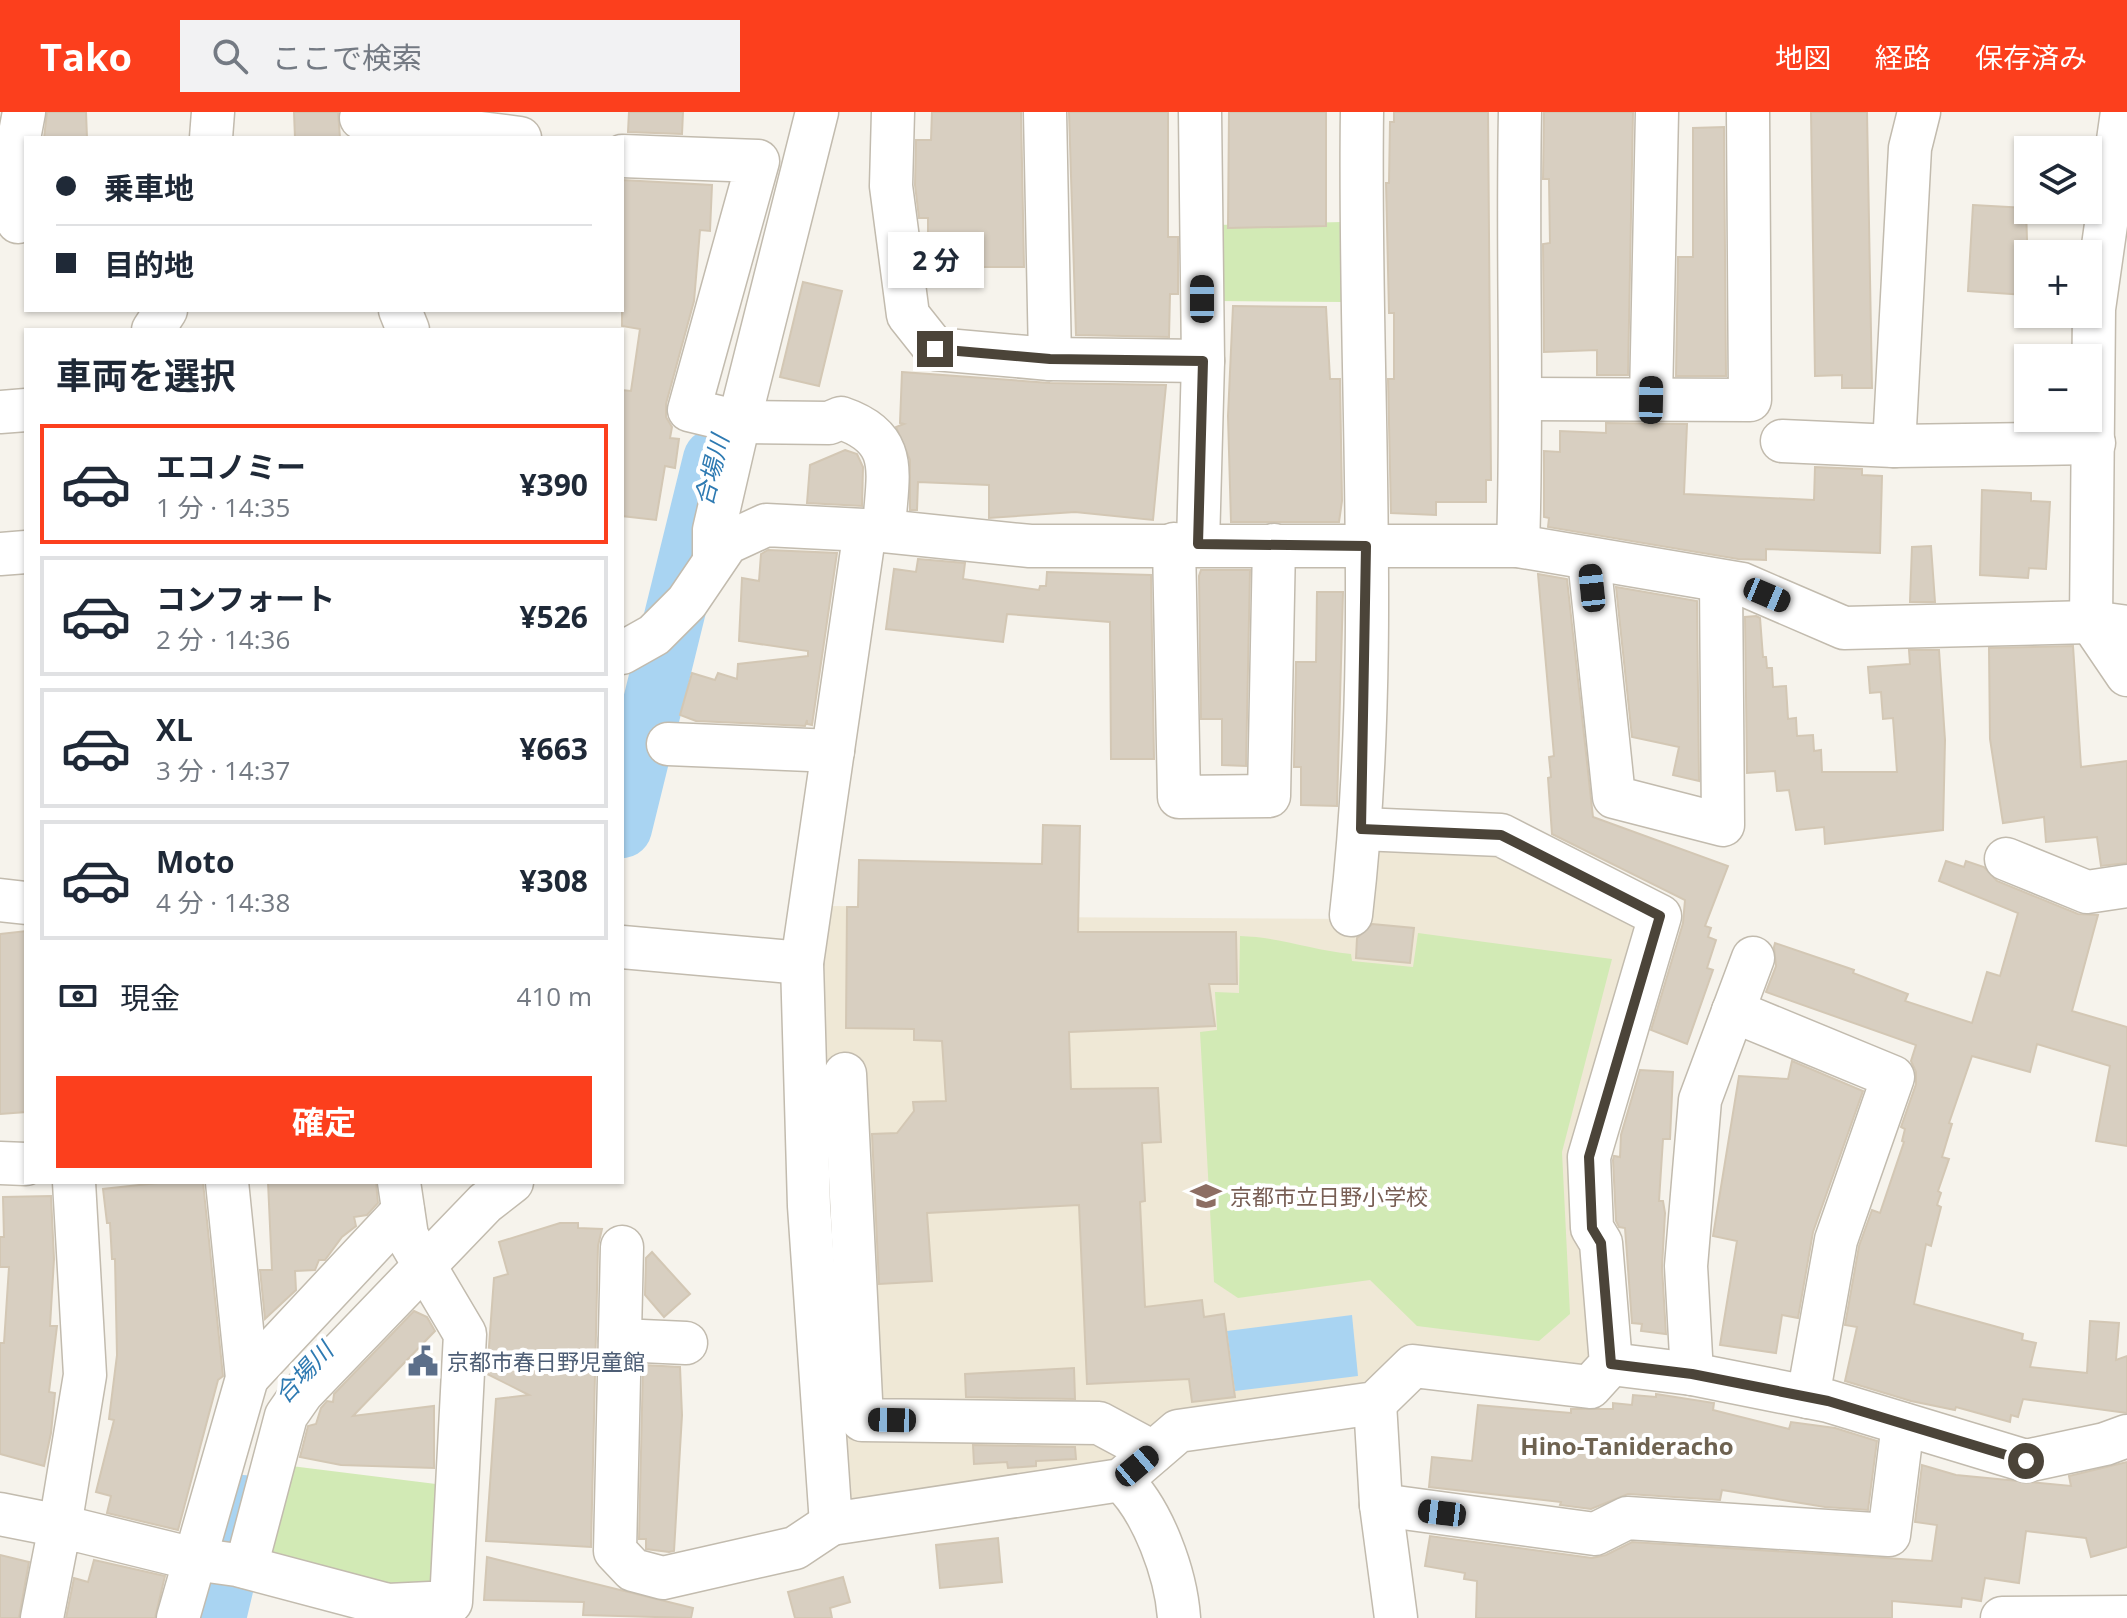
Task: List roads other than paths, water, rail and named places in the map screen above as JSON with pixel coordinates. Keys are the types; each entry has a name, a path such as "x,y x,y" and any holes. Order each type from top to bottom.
{"street":[{"path":"12,200 24,112"},
{"path":"211,136 213,112"},
{"path":"817,112 784,158 689,410 728,419 829,423 841,418 868,427 888,453 833,751 802,963 809,1206 831,1524"},
{"path":"893,112 891,186 908,315 935,349 1050,359 1203,361"},
{"path":"1045,112 1050,359"},
{"path":"1200,112 1203,361 1186,544 1179,797 1269,796 1274,545"},
{"path":"1351,915 1361,829 1366,546 1362,112"},
{"path":"1518,546 1523,399 1517,227 1520,112"},
{"path":"1651,400 1657,112"},
{"path":"1523,399 1750,400 1748,112"},
{"path":"1894,446 1910,148 1919,112"},
{"path":"2123,119 2111,304 2094,443 2109,624 2127,675"},
{"path":"360,123 499,136"},
{"path":"624,156 784,158"},
{"path":"0,412 24,410"},
{"path":"714,560 714,530 728,419"},
{"path":"1782,441 1894,446 2094,443"},
{"path":"638,644 687,602 727,543 766,525 874,530 1030,546 1518,546 1742,584 1844,628 2109,624"},
{"path":"0,554 24,552"},
{"path":"1589,559 1614,797 1723,825 1721,581"},
{"path":"668,744 833,751"},
{"path":"622,1247 615,1551 633,1570 663,1578 795,1548 831,1524 1121,1480 1178,1431 1375,1403 1413,1366 1590,1387 1611,1364 1601,1243 1592,1228 1589,1157 1660,916 1501,835 1361,829"},
{"path":"2006,859 2087,892 2127,886"},
{"path":"0,900 24,903"},
{"path":"624,947 802,963"},
{"path":"1692,1374 1686,1266 1690,1189 1700,1100 1753,958"},
{"path":"1733,1011 1893,1077 1836,1240 1808,1397"},
{"path":"845,1074 862,1420 1099,1423 1153,1452"},
{"path":"0,1163 24,1164"},
{"path":"42,1618 85,1375 74,1184"},
{"path":"222,1563 247,1378 227,1184"},
{"path":"247,1378 411,1231 485,1203 509,1184"},
{"path":"0,1514 222,1563 388,1605 451,1602 465,1334 411,1231"},
{"path":"178,1618 222,1563 286,1416 411,1231"},
{"path":"620,1340 686,1343"},
{"path":"1611,1364 1692,1374 1808,1397 2026,1461 2127,1436"},
{"path":"1375,1403 1381,1505 1396,1618"},
{"path":"1381,1505 1595,1534 1627,1518 1889,1535 1903,1424"},
{"path":"1121,1480 1136,1495 1153,1523 1179,1618"},
{"path":"2002,1618 2127,1617"}],"water":[{"path":"1352,1315 1358,1376 1235,1391 1227,1331"}],"waterway":[{"name":"合場川","path":"624,820 713,459"},
{"name":"合場川","path":"216,1618 243,1505"}],"place":[{"name":"京都市立日野小学校","path":"1206,1196"},
{"name":"京都市春日野児童館","path":"423,1361"}],"district":[{"name":"Hino-Tanideracho","path":"1627,1445"}]}
